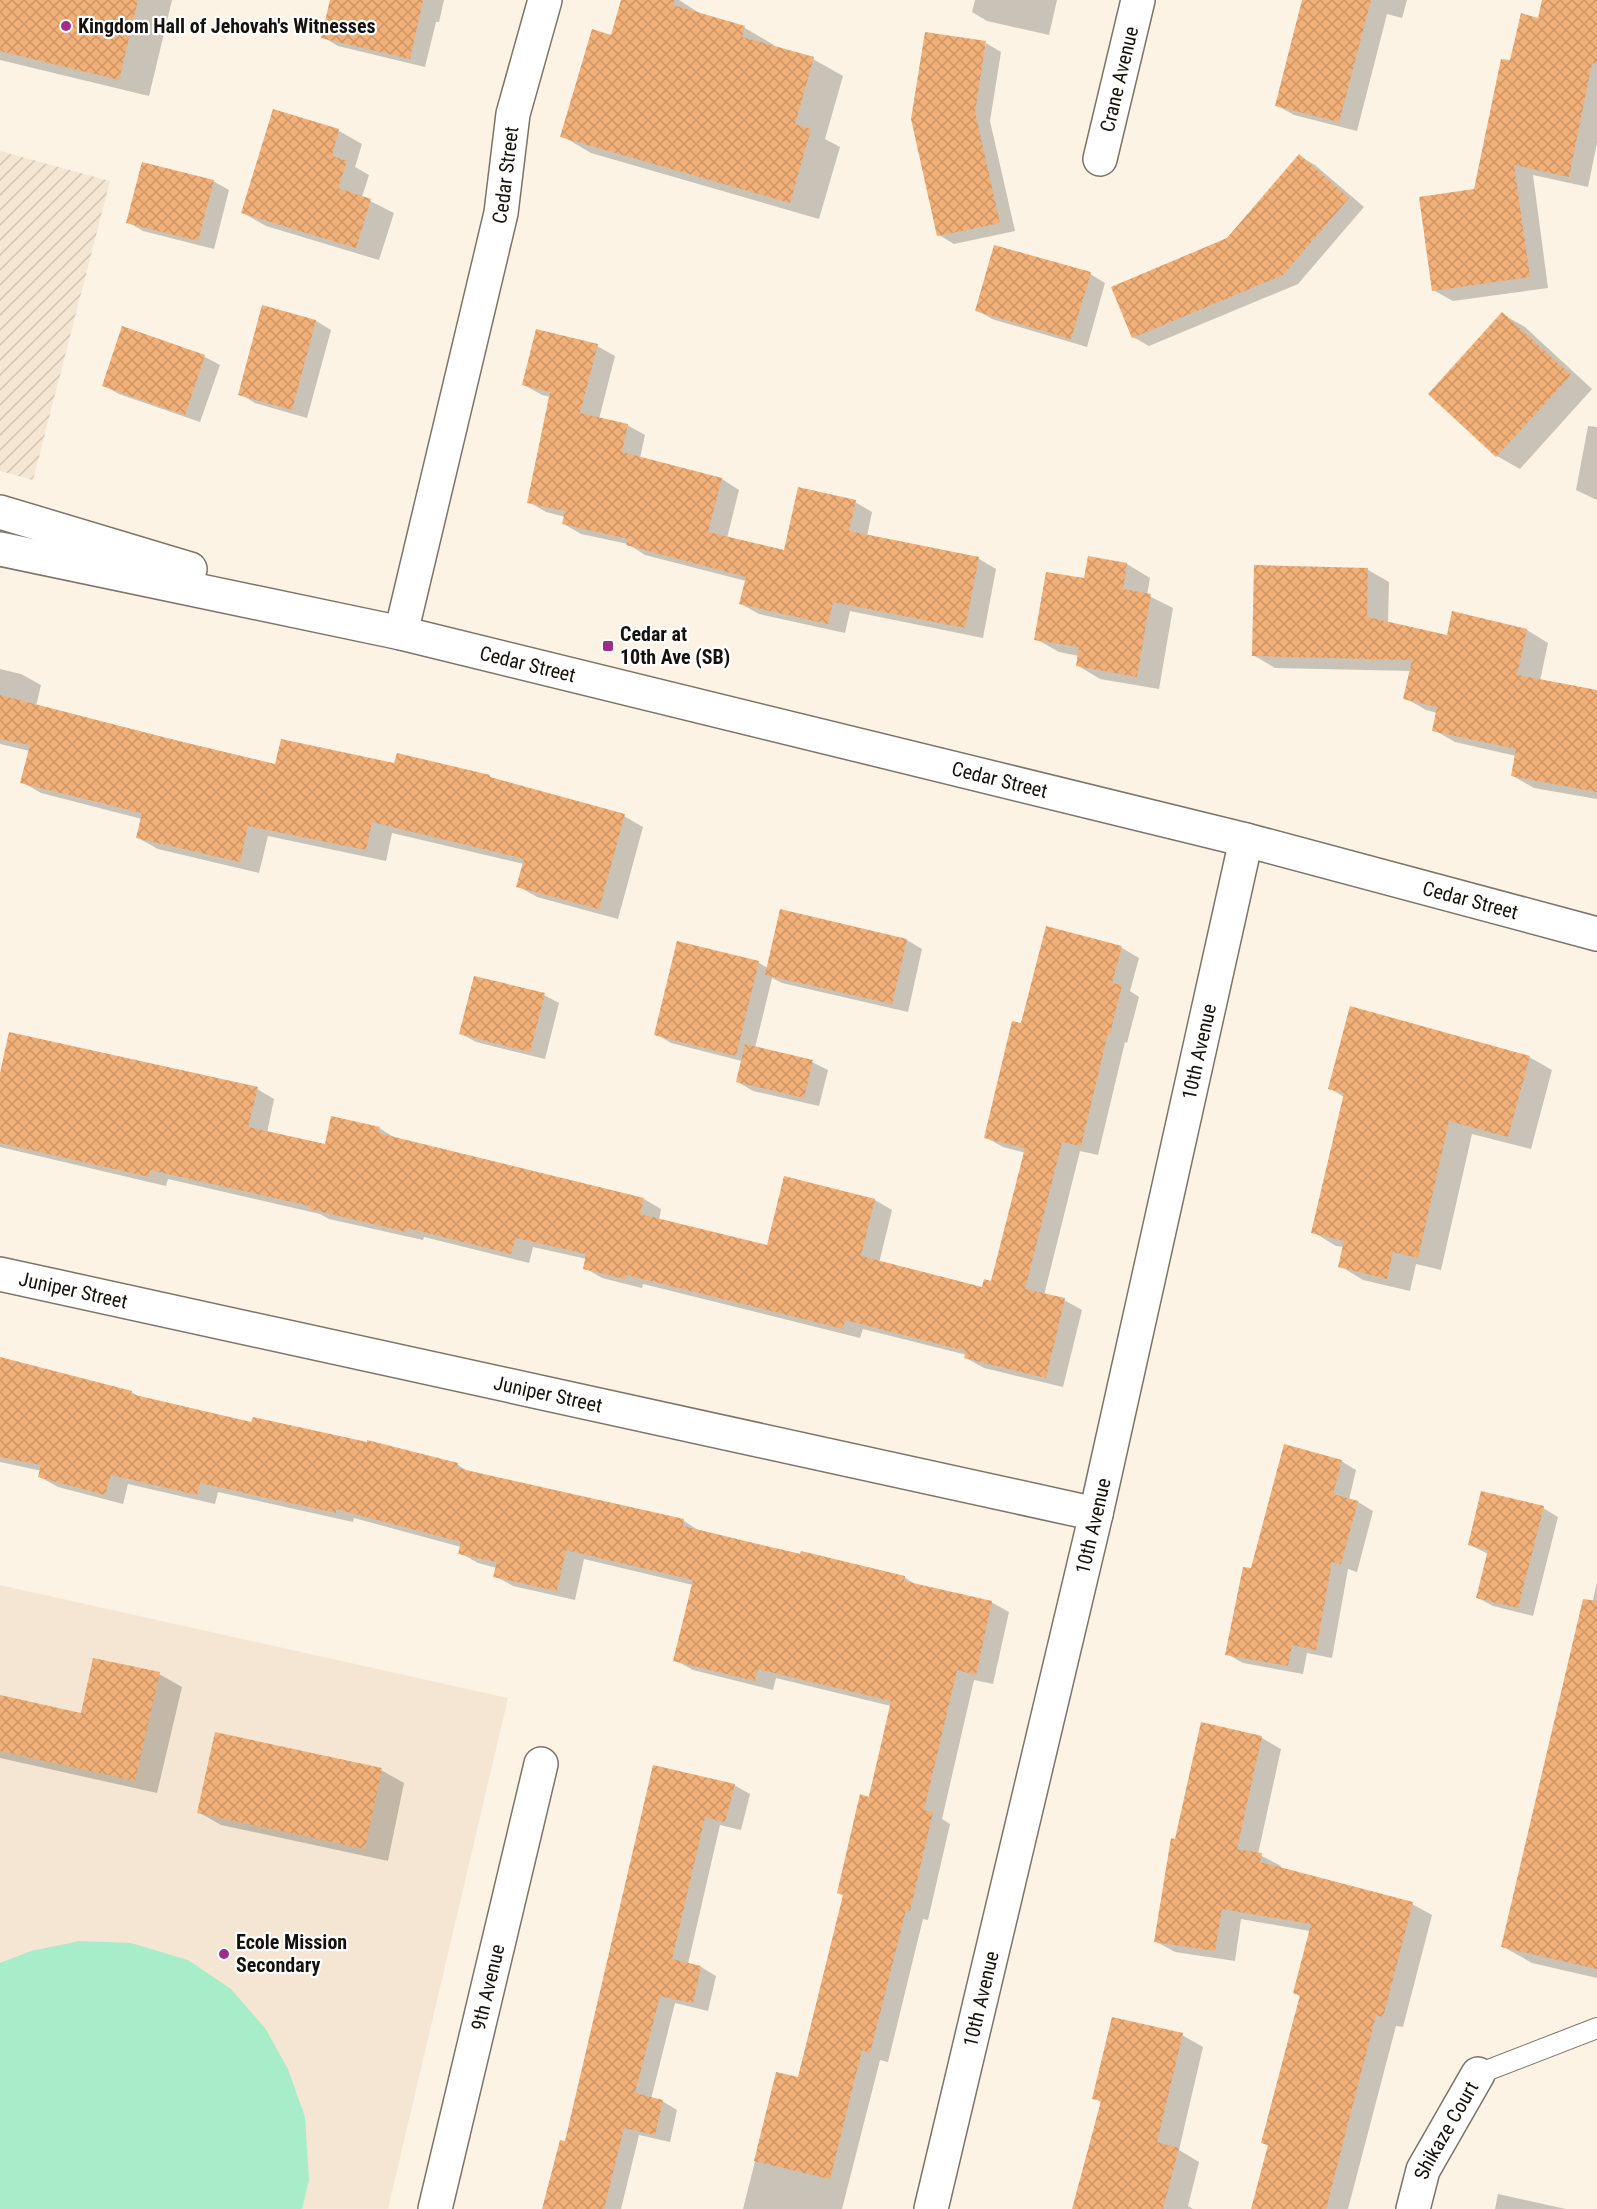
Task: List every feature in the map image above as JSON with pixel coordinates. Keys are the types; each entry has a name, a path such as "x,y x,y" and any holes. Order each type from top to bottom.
{"street":[{"name":"Cedar Street","path":"401,633 501,213 513,114 545,0"},
{"name":"Crane Avenue","path":"1100,159 1138,0"},
{"name":"Cedar Street","path":"0,512 401,633"},
{"name":"Cedar Street","path":"0,549 401,633 1246,840 1597,934"},
{"name":"10th Avenue","path":"931,2209 1096,1514 1246,840"},
{"name":"Juniper Street","path":"0,1274 1096,1514"},
{"name":"9th Avenue","path":"435,2209 541,1764"},
{"name":"Shikaze Court","path":"1413,2209 1423,2170 1478,2074"}],"lane":[{"name":"Shikaze Court","path":"1478,2074 1597,2028"}],"shaded area":[{"path":"0,151 110,181 33,480 0,471"},
{"name":"Ecole Mission Secondary","path":"0,1585 508,1698 388,2209 0,2209"}],"green space":[{"path":"80,1941 131,1943 188,1960 231,1989 265,2028 288,2069 305,2117 309,2180 302,2209 0,2209 0,1963 31,1951"}],"building":[{"name":"Kingdom Hall of Jehovah's Witnesses","path":"0,0 138,0 119,80 0,51"},
{"path":"330,0 423,0 410,59 321,38"},
{"path":"621,0 674,0 673,5 745,26 742,37 814,57 795,124 811,129 790,203 560,137 592,29 611,35"},
{"path":"1302,0 1371,0 1339,122 1275,106"},
{"path":"1542,0 1597,0 1597,64 1592,63 1569,177 1514,165 1530,277 1432,291 1419,197 1474,189 1501,59 1510,60 1521,13 1538,18"},
{"path":"925,32 986,41 975,112 1000,223 937,236 911,119"},
{"path":"273,109 339,129 332,156 347,161 338,188 371,199 356,248 241,213"},
{"path":"1299,154 1349,198 1283,275 1132,338 1111,287 1227,238"},
{"path":"142,162 214,180 198,241 126,223"},
{"path":"994,245 1091,272 1071,339 975,311"},
{"path":"262,305 316,320 292,410 238,395"},
{"path":"1502,312 1571,375 1496,457 1428,394"},
{"path":"122,326 205,355 185,415 102,386"},
{"path":"536,329 598,344 580,413 628,424 622,452 722,478 708,532 784,550 798,487 856,500 849,531 979,557 965,628 833,602 828,624 739,604 746,577 626,545 628,539 562,524 565,511 527,503 550,392 522,385"},
{"path":"1088,556 1127,563 1123,589 1151,594 1137,677 1076,666 1079,647 1034,640 1046,572 1084,578"},
{"path":"1254,565 1368,568 1367,617 1447,635 1452,611 1527,629 1517,675 1597,690 1597,792 1511,776 1516,749 1432,731 1437,707 1403,699 1412,660 1252,656"},
{"path":"0,695 275,764 281,739 394,763 397,753 490,775 490,777 625,814 599,909 516,887 524,859 372,822 366,850 248,826 240,862 136,838 142,813 20,783 30,745 0,739"},
{"path":"780,909 907,939 892,1004 765,975"},
{"path":"1046,926 1122,946 1112,983 1122,985 1081,1146 1062,1142 1025,1289 1065,1298 1046,1378 964,1358 966,1351 845,1320 843,1329 626,1275 625,1279 583,1269 586,1254 516,1238 511,1254 407,1228 406,1232 310,1209 310,1206 150,1170 149,1177 0,1143 0,1073 9,1032 258,1087 248,1127 325,1144 331,1116 380,1127 378,1133 644,1198 640,1214 767,1245 784,1176 875,1199 861,1256 982,1287 984,1279 991,1281 1025,1148 984,1138 1012,1021 1021,1023"},
{"path":"677,941 759,961 736,1056 654,1035"},
{"path":"474,976 545,993 530,1052 459,1034"},
{"path":"1350,1006 1530,1056 1508,1137 1449,1121 1418,1258 1393,1252 1387,1279 1338,1267 1344,1241 1311,1233 1344,1093 1328,1089"},
{"path":"745,1044 813,1060 804,1098 736,1082"},
{"path":"0,1357 132,1391 131,1394 251,1422 253,1417 367,1442 367,1440 458,1463 457,1468 684,1519 683,1526 905,1576 904,1581 992,1601 976,1675 957,1670 924,1810 933,1812 910,1911 906,1910 870,2053 862,2050 830,2179 754,2161 776,2072 798,2077 843,1895 837,1893 860,1794 869,1797 891,1701 758,1669 755,1681 673,1661 693,1580 566,1550 557,1591 493,1577 497,1562 458,1554 461,1542 336,1509 336,1513 200,1483 197,1495 111,1475 105,1495 38,1477 41,1465 0,1457"},
{"path":"1284,1444 1342,1460 1333,1494 1358,1501 1341,1564 1332,1562 1316,1650 1292,1645 1288,1666 1225,1655 1243,1567 1251,1568"},
{"path":"1481,1491 1544,1506 1518,1608 1476,1598 1488,1550 1468,1545"},
{"path":"1583,1599 1597,1601 1597,1969 1501,1947"},
{"path":"93,1658 160,1672 135,1781 0,1751 0,1695 81,1713"},
{"path":"1201,1722 1262,1736 1237,1849 1262,1853 1260,1862 1413,1902 1383,2017 1376,2015 1326,2209 1251,2209 1268,2145 1261,2143 1300,1995 1293,1993 1311,1924 1222,1909 1215,1951 1154,1942 1171,1838 1175,1839"},
{"path":"215,1732 382,1768 365,1849 197,1813"},
{"path":"653,1765 735,1784 725,1822 705,1817 672,1959 701,1966 693,2003 660,1996 635,2093 663,2100 655,2135 624,2128 604,2209 542,2209 560,2140 565,2141"},
{"path":"1112,2017 1183,2033 1157,2142 1179,2148 1163,2209 1072,2209 1101,2101 1092,2099"}],"place":[{"name":"Kingdom Hall of Jehovah's Witnesses","path":"66,26"},
{"name":"Cedar at 10th Ave (SB)","path":"608,646"},
{"name":"Ecole Mission Secondary","path":"224,1954"}]}
